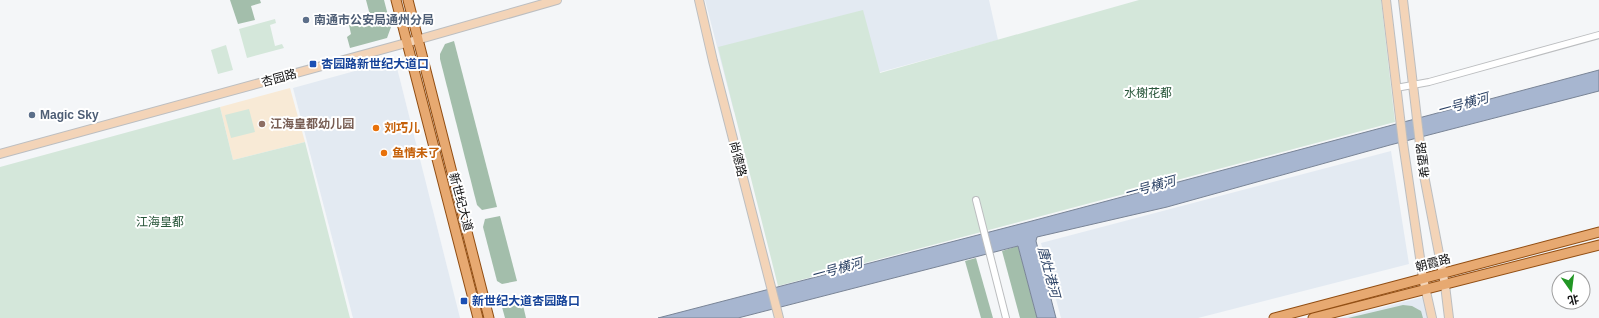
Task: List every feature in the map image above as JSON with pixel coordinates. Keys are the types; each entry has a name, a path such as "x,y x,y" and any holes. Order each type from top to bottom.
{"main road":[{"name":"新世纪大道","path":"396,0 478,318"},
{"name":"新世纪大道","path":"408,0 489,318"},
{"name":"朝霞路","path":"1274,318 1599,232"},
{"name":"朝霞路","path":"1313,318 1599,245"}],"street":[{"name":"杏园路","path":"0,154 406,43 557,0"},
{"name":"尚德路","path":"699,0 778,315"},
{"name":"希望路","path":"1386,0 1403,143 1423,278 1432,318"},
{"name":"希望路","path":"1403,0 1423,170 1449,318"},
{"path":"1396,88 1414,85 1599,35"},
{"path":"976,200 1006,318"}],"shaded area":[{"path":"705,0 989,0 998,40 734,112"},
{"path":"395,60 460,318 353,318 293,88"},
{"name":"江海皇都幼儿园","path":"290,88 305,142 233,160 220,107"},
{"path":"1391,151 1409,264 1198,318 1061,318 1041,243"},
{"path":"1423,297 1427,318 1341,318"}],"green space":[{"path":"230,0 260,0 261,3 251,6 255,20 238,24"},
{"path":"366,0 384,0 391,27 387,38 350,48 347,37 351,34 349,25 371,19"},
{"name":"水榭花都","path":"1139,0 1381,0 1395,122 778,286 718,47 863,10 880,73"},
{"path":"275,19 276,23 270,25 275,46 282,44 284,48 247,58 239,29"},
{"path":"454,41 497,207 482,210 477,205 440,59 440,54 445,44"},
{"path":"226,45 233,70 218,74 211,50"},
{"name":"江海皇都","path":"220,107 233,160 305,142 350,318 0,318 0,167"},
{"path":"249,109 255,132 231,138 225,115"},
{"path":"500,216 517,281 502,284 497,281 483,227 485,219"},
{"path":"1018,246 1037,318 1020,318 1002,251"},
{"path":"976,258 993,318 981,318 965,261"},
{"path":"521,297 526,318 505,318 502,307 505,301"},
{"path":"1403,305 1412,306 1421,311 1423,318 1348,318"}],"water":[{"path":"1599,70 1599,91 1390,145 1167,207 1037,237 1036,241 1056,318 1037,318 1018,246 738,318 658,318 1028,222"}],"place":[{"name":"南通市公安局通州分局","path":"306,20"},
{"name":"杏园路新世纪大道口","path":"313,64"},
{"name":"Magic Sky","path":"32,115"},
{"name":"江海皇都幼儿园","path":"262,124"},
{"name":"刘巧儿","path":"376,128"},
{"name":"鱼情未了","path":"384,153"},
{"name":"新世纪大道杏园路口","path":"464,301"}],"water label":[{"name":"一号横河","path":"1463,104"},
{"name":"一号横河","path":"1150,187"},
{"name":"一号横河","path":"837,269"},
{"name":"唐灶港河","path":"1049,272"}]}
